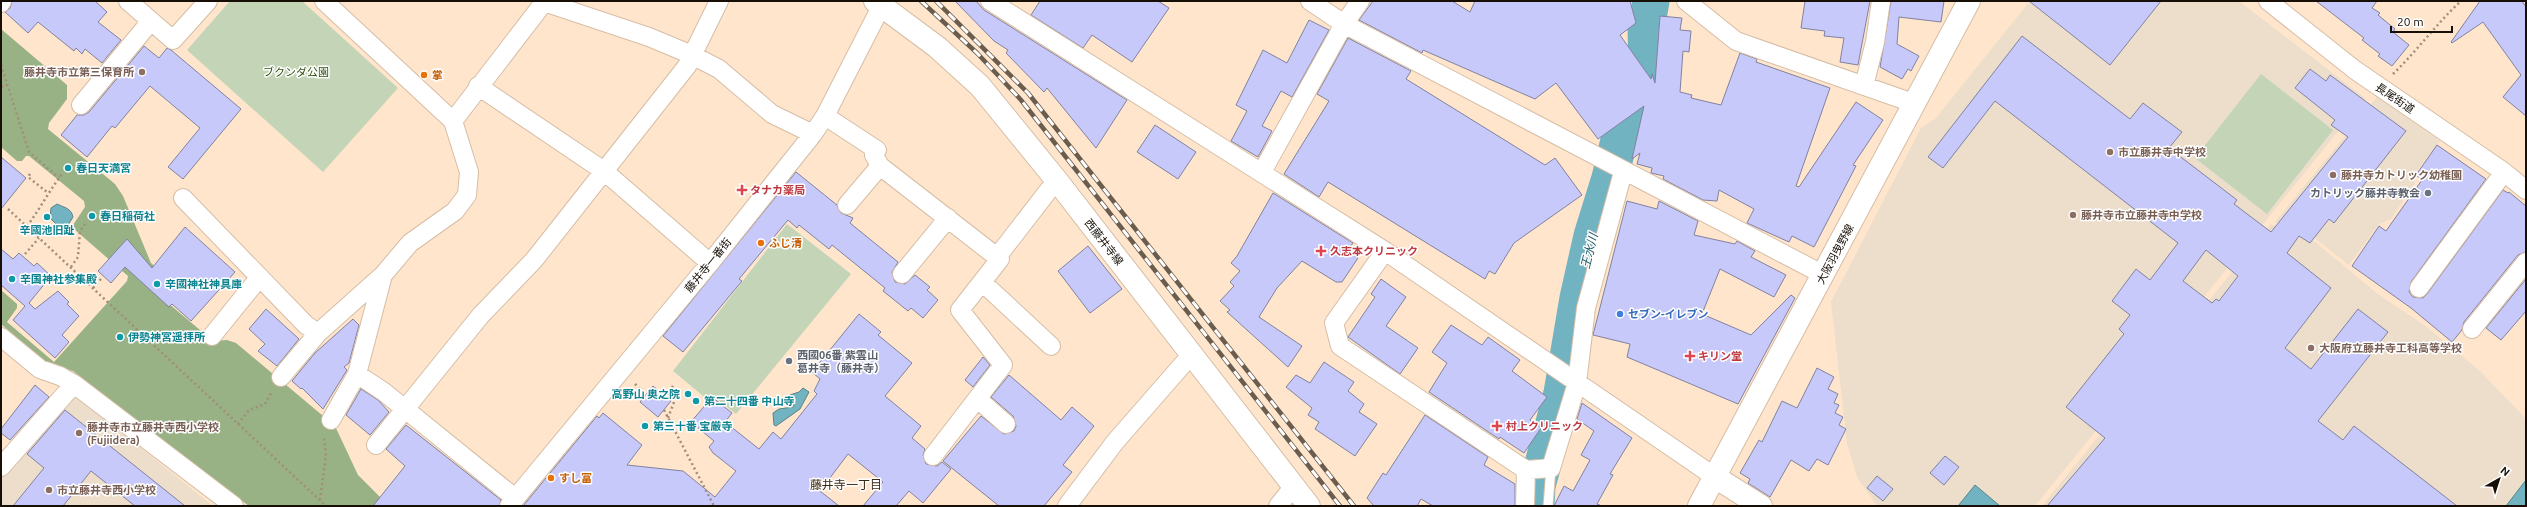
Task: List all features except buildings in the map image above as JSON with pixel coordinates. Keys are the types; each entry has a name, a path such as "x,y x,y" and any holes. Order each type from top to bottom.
{"main road":[{"name":"大阪羽曳野線","path":"1699,506 1824,275 1913,103 1969,1"},
{"name":"西藤井寺線","path":"880,3 937,47 980,86 1058,182 1309,506"},
{"path":"1715,477 1761,506"}],"street":[{"path":"128,1 173,40 208,1"},
{"path":"281,377 318,333 383,275 410,243 455,211 467,196 469,172 453,122 324,1"},
{"path":"376,446 404,409 481,315 534,260 687,66 719,1"},
{"path":"990,1 1385,250 1715,477"},
{"path":"1310,1 1344,24 1623,172 1824,275"},
{"path":"1262,172 1344,24 1360,1"},
{"path":"1686,1 1736,41 1913,103"},
{"path":"1864,86 1875,42 1881,1"},
{"name":"長尾街道","path":"2268,1 2380,87 2504,172 2526,190"},
{"path":"453,122 538,3 649,37 692,55 719,69 772,114 813,134"},
{"name":"藤井寺一番街","path":"512,502 710,263 813,134 825,116 880,3"},
{"path":"81,105 151,21"},
{"path":"478,86 604,171 710,263"},
{"path":"825,116 877,150 874,155 880,166 998,257"},
{"path":"847,205 880,166"},
{"path":"1385,250 1334,323 1340,346 1526,470 1551,468 1577,383 1586,308 1623,172"},
{"path":"2419,288 2504,172"},
{"path":"933,456 1003,366 960,310 1000,259 998,257 1048,191 1058,182"},
{"path":"183,198 306,325 318,333"},
{"path":"902,274 948,218"},
{"path":"2472,329 2526,262"},
{"path":"331,420 357,374 383,275"},
{"path":"212,336 259,278"},
{"path":"982,282 1051,346"},
{"path":"1,337 40,369 60,376 74,384 234,506"},
{"path":"1067,506 1115,442 1191,355"},
{"path":"357,374 404,409 512,502"},
{"path":"1,468 74,384"},
{"path":"979,396 981,402 1006,424"},
{"path":"1525,506 1526,470"},
{"path":"1278,506 1294,486"}],"lane":[{"path":"1548,506 1551,468"}],"path":[{"path":"2380,87 2421,47 2438,23 2460,1"},
{"path":"1,65 29,152 59,178"},
{"path":"1,87 7,85"},
{"path":"30,174 28,177 47,192"},
{"path":"26,226 41,208 47,192 62,174"},
{"path":"8,209 326,506"},
{"path":"71,268 78,257 80,231 85,224"},
{"path":"25,254 39,238"},
{"path":"94,288 101,279"},
{"path":"238,424 249,410 265,404 281,377"},
{"path":"668,418 674,402 668,392 673,386"},
{"path":"664,410 714,506"},
{"path":"320,500 326,456 324,437 331,420"}],"shaded area":[{"name":"藤井寺市立藤井寺中学校","path":"2030,1 2239,1 2365,98 2035,506 1877,506 1857,477 1847,444 1831,302 1921,128 1935,119"},
{"path":"2377,97 2440,141 2412,177 2415,183 2391,219 2379,224 2349,265 2316,239 2275,222"},
{"name":"大阪府立藤井寺工科高等学校","path":"2271,224 2314,241 2378,294 2424,325 2479,370 2526,419 2526,506 2042,506"},
{"name":"藤井寺市立藤井寺西小学校 (Fujiidera)","path":"72,393 213,506 1,506 1,472"}],"green space":[{"name":"ブクンダ公園","path":"230,1 302,1 398,88 323,172 187,50"},
{"path":"1,29 67,85 67,99 49,123 48,129 115,184 123,196 151,263 174,283 168,303 213,341 227,340 236,343 335,426 358,475 389,506 249,506 193,465 73,371 49,365 1,324 1,290 17,304 17,308 7,322 54,362 127,281 128,276 74,229 73,225 85,207 84,201 29,156 26,156 22,161 17,161 1,147"},
{"path":"2261,74 2333,130 2267,214 2195,158"},
{"path":"787,224 851,274 736,414 712,395 708,400 673,371"}],"water":[{"path":"57,204 71,212 73,217 68,225 57,225 50,218 51,208"},
{"path":"803,388 809,392 800,409 776,426 774,425 773,413 779,409 793,407 795,400 788,401 787,396 799,392"},
{"path":"2526,480 2526,506 2506,506"},
{"path":"1975,485 2000,506 1958,506"}],"waterway":[{"name":"王水川","path":"1536,506 1537,486 1562,393 1578,298 1592,236 1610,178 1629,98 1647,67 1646,29 1651,1"}],"railway":[{"path":"921,1 977,53 1021,100 1340,506"},
{"path":"936,1 1028,93 1354,506"}],"place":[{"name":"藤井寺市立第三保育所","path":"142,72"},
{"name":"掌","path":"424,75"},
{"name":"市立藤井寺中学校","path":"2110,152"},
{"name":"春日天満宮","path":"68,168"},
{"name":"藤井寺カトリック幼稚園","path":"2333,175"},
{"name":"タナカ薬局","path":"742,190"},
{"name":"カトリック藤井寺教会","path":"2428,193"},
{"name":"藤井寺市立藤井寺中学校","path":"2073,215"},
{"name":"春日稲荷社","path":"92,216"},
{"name":"辛國池旧趾","path":"47,217"},
{"name":"ふじ清","path":"761,243"},
{"name":"久志本クリニック","path":"1321,251"},
{"name":"辛国神社参集殿","path":"12,279"},
{"name":"辛國神社神具庫","path":"157,284"},
{"name":"セブン-イレブン","path":"1620,314"},
{"name":"伊勢神宮遥拝所","path":"120,337"},
{"name":"大阪府立藤井寺工科高等学校","path":"2311,348"},
{"name":"キリン堂","path":"1690,356"},
{"name":"西國06番 紫雲山 葛井寺（藤井寺）","path":"789,361"},
{"name":"高野山 奥之院","path":"688,394"},
{"name":"第二十四番 中山寺","path":"696,401"},
{"name":"第三十番 宝厳寺","path":"645,426"},
{"name":"村上クリニック","path":"1497,426"},
{"name":"藤井寺市立藤井寺西小学校 (Fujiidera)","path":"79,433"},
{"name":"すし冨","path":"551,478"},
{"name":"市立藤井寺西小学校","path":"49,490"}],"district":[{"name":"藤井寺一丁目","path":"846,484"}]}
